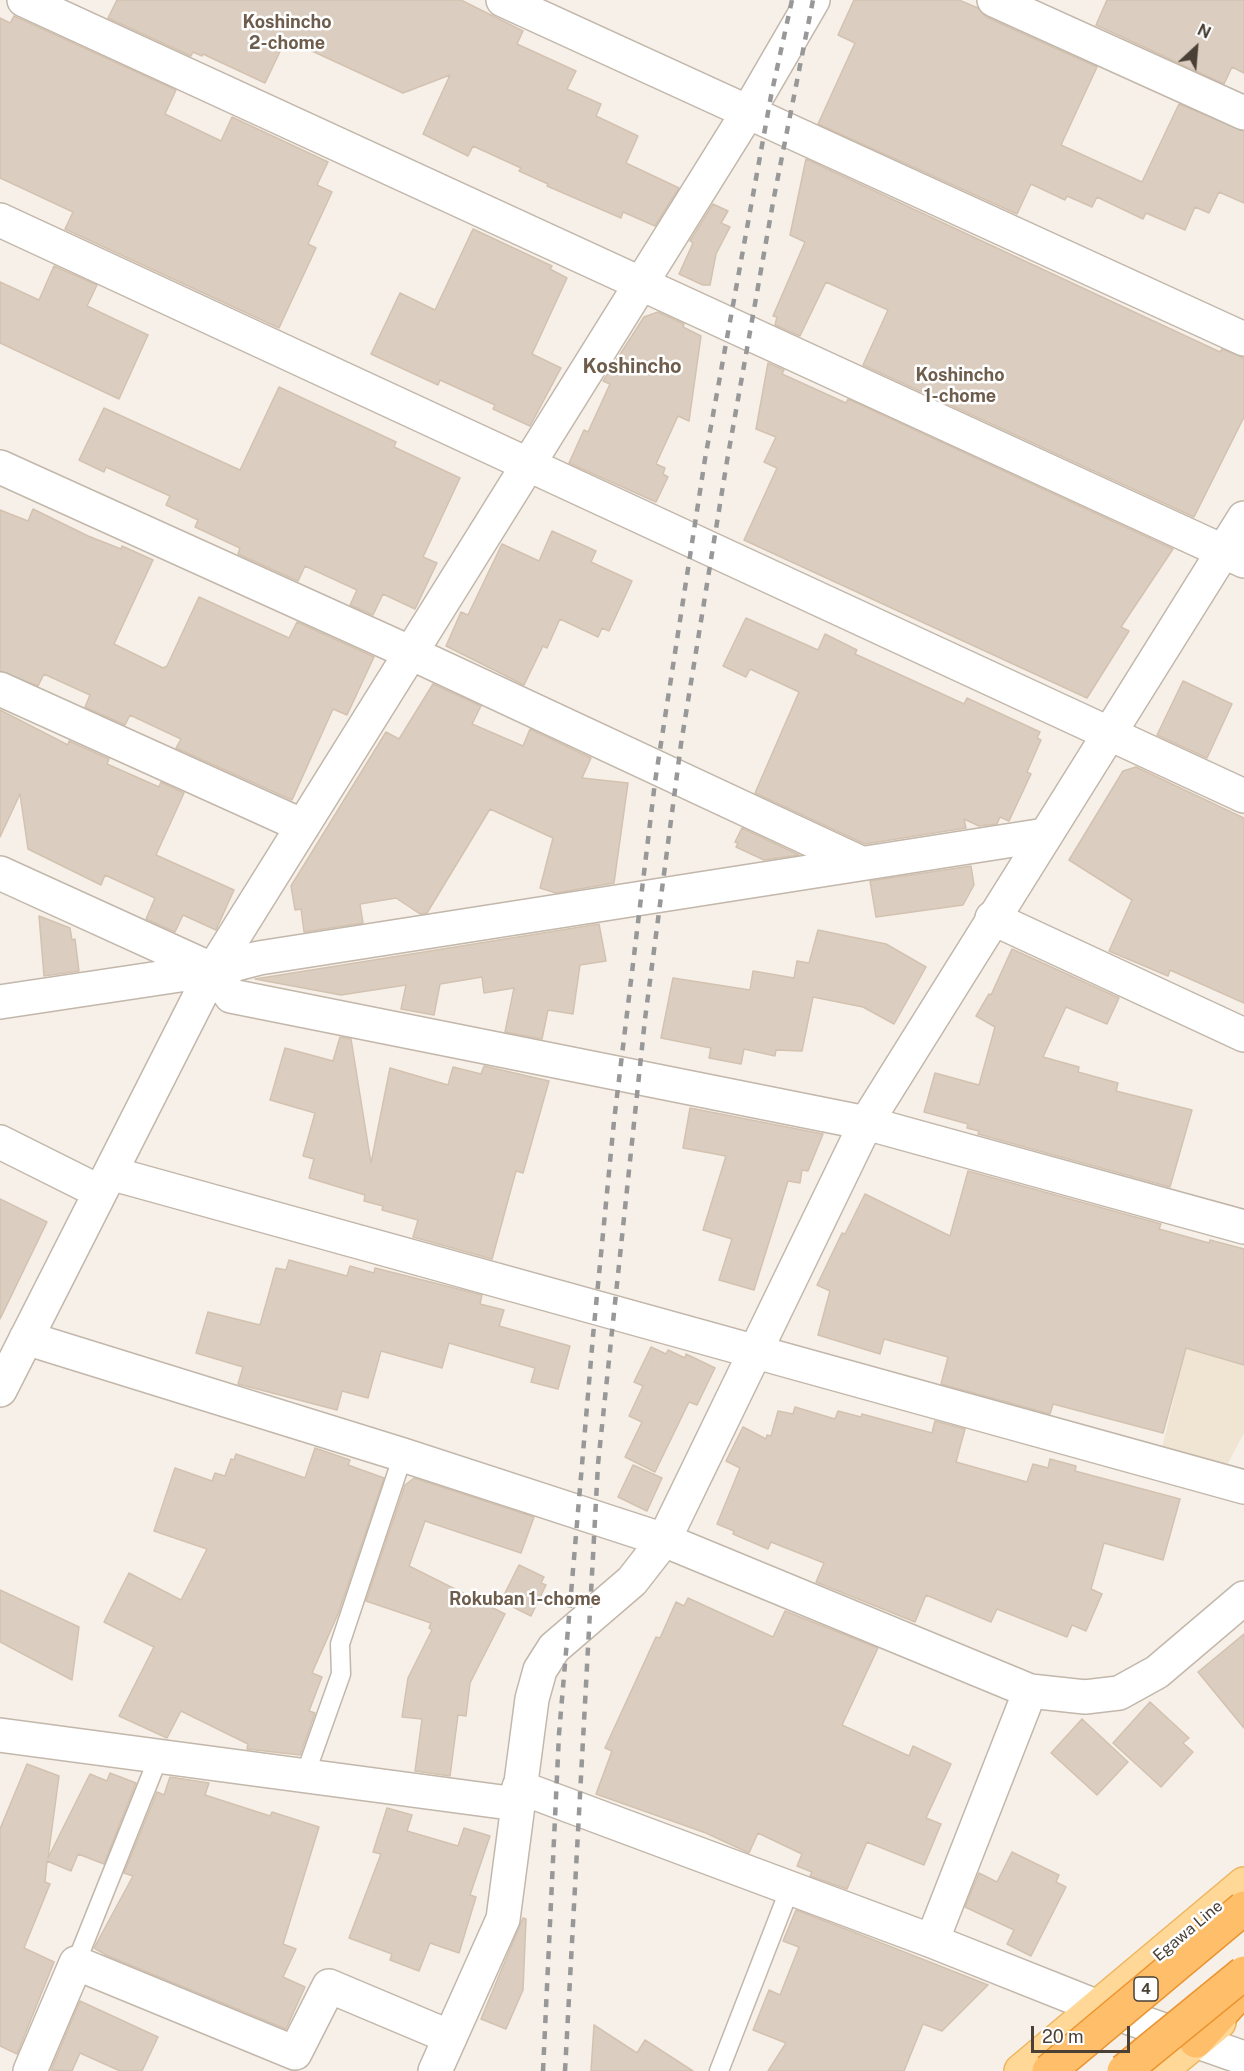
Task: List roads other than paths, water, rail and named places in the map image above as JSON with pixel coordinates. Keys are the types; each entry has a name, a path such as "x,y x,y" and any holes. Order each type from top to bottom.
{"highway":[{"name":"4","path":"1049,2071 1244,1908"},
{"path":"1124,2071 1244,1973"},
{"path":"1196,2041 1244,1988"}],"main road":[{"name":"Egawa Line","path":"1021,2071 1244,1884"},
{"path":"1160,2071 1244,2002"}],"street":[{"path":"24,0 1233,556"},
{"path":"503,0 1244,339"},
{"path":"0,1389 213,970 641,285 748,112 813,0"},
{"path":"994,0 1244,113"},
{"path":"0,220 1244,796"},
{"path":"0,467 411,653 861,863"},
{"path":"435,2071 503,1919 532,1699 540,1670 554,1648 632,1581 664,1540 866,1124 1109,733 1233,556 1244,518"},
{"path":"0,689 303,826"},
{"path":"0,1002 213,970 259,958 1045,835"},
{"path":"0,873 213,970 231,996 866,1124 1244,1227"},
{"path":"992,918 1244,1035"},
{"path":"0,1142 105,1182 753,1353 1244,1487"},
{"path":"26,1338 403,1455 664,1540 1030,1691 1085,1697 1119,1693 1157,1672 1244,1598"},
{"path":"932,1941 1030,1691"},
{"path":"0,1735 305,1776 518,1795 790,1888 1098,2007 1244,2058"},
{"path":"30,2071 76,1964 295,2053 329,1986 450,2037"}],"lane":[{"path":"305,1776 341,1674 340,1644 403,1455"},
{"path":"76,1964 159,1756"},
{"path":"719,2071 790,1888"}],"railway":[{"path":"543,2071 559,1734 614,1121 655,782 705,459 771,96 792,0"},
{"path":"565,2071 598,1464 645,1019 681,744 727,461 774,197 813,0"}],"district":[{"name":"Koshincho 2-chome","path":"287,32"},
{"name":"Koshincho","path":"632,367"},
{"name":"Koshincho 1-chome","path":"960,385"},
{"name":"Rokuban 1-chome","path":"525,1599"}]}
